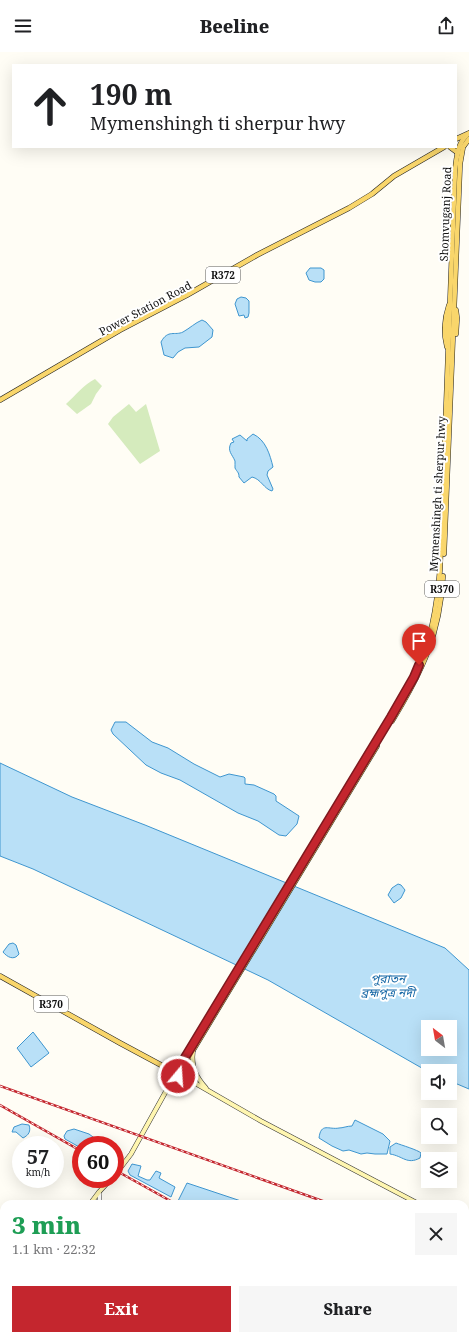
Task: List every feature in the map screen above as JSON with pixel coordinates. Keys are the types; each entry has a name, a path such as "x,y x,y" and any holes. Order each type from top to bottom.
{"main road":[{"path":"457,139 468,135"},
{"name":"Shomvuganj Road","path":"452,301 455,170 463,140 468,135"},
{"name":"Power Station Road","path":"0,400 120,330 166,307 257,255 348,208 372,194 394,176 442,148"},
{"path":"451,148 459,154"},
{"path":"450,350 456,338 457,318 452,301"},
{"path":"450,350 445,339 444,325 445,316 452,301"},
{"name":"Mymenshingh ti sherpur hwy","path":"214,1011 341,803 414,677 429,642 435,617 440,569 450,350"},
{"name":"R370","path":"0,976 178,1072"},
{"path":"178,1072 194,1050 214,1011"},
{"path":"124,1163 131,1154 214,1011"},
{"path":"194,1050 192,1061 194,1072 209,1092"},
{"path":"178,1072 209,1092 261,1121 411,1200"},
{"path":"93,1200 103,1188"}],"street":[{"path":"99,1192 100,1200"}],"green space":[{"path":"95,379 102,386 91,404 77,414 66,404 83,387"},
{"path":"129,404 136,412 146,404 160,451 140,464 108,424 113,417"}],"water":[{"path":"310,268 321,268 324,270 324,279 321,282 309,280 306,273"},
{"path":"241,297 246,298 249,301 249,313 248,317 245,318 244,315 239,316 235,304 237,299"},
{"path":"202,320 206,322 213,330 212,337 199,347 185,348 178,352 173,358 164,355 161,342 166,336 169,334 183,332"},
{"path":"253,434 261,440 267,448 273,467 268,471 267,475 273,489 272,491 252,477 244,483 239,477 235,468 235,461 230,452 231,443 234,442 232,439 240,435 247,441 247,439"},
{"path":"115,722 126,722 152,742 168,748 194,764 220,777 229,774 244,777 245,784 254,785 274,794 276,796 276,801 299,816 297,824 286,836 279,835 258,821 238,813 180,780 161,773 146,765 113,734 111,730"},
{"name":"পুরাতন ব্রহ্মপুত্র নদী","path":"0,763 72,797 145,825 445,948 469,970 469,1089 457,1084 457,1064 421,1064 420,1067 268,980 33,869 0,856"},
{"path":"398,884 405,890 401,898 394,903 388,895 392,888"},
{"path":"13,943 16,945 19,954 13,958 9,957 3,952 9,944"},
{"path":"33,1032 49,1053 31,1067 17,1048"},
{"path":"355,1120 383,1134 390,1141 387,1154 361,1154 349,1150 343,1151 319,1138 320,1133 324,1128 352,1126"},
{"path":"22,1124 29,1125 30,1131 27,1136 21,1136 16,1132 12,1132 14,1127"},
{"path":"74,1129 92,1136 72,1136 72,1143 65,1139 64,1136 67,1131"},
{"path":"396,1143 413,1149 421,1153 420,1158 412,1161 390,1154 390,1147"},
{"path":"132,1164 141,1166 138,1176 147,1180 150,1180 156,1171 161,1173 159,1178 175,1187 171,1197 130,1175 128,1171"},
{"path":"187,1183 238,1200 178,1200"}],"railway":[{"path":"0,1086 320,1200"},
{"path":"0,1105 72,1146"},
{"path":"124,1175 169,1200"}],"route":[{"path":"178,1076 176,1076 174,1072 175,1070 178,1069 205,1022 340,802 391,717 414,677 419,665"}]}
